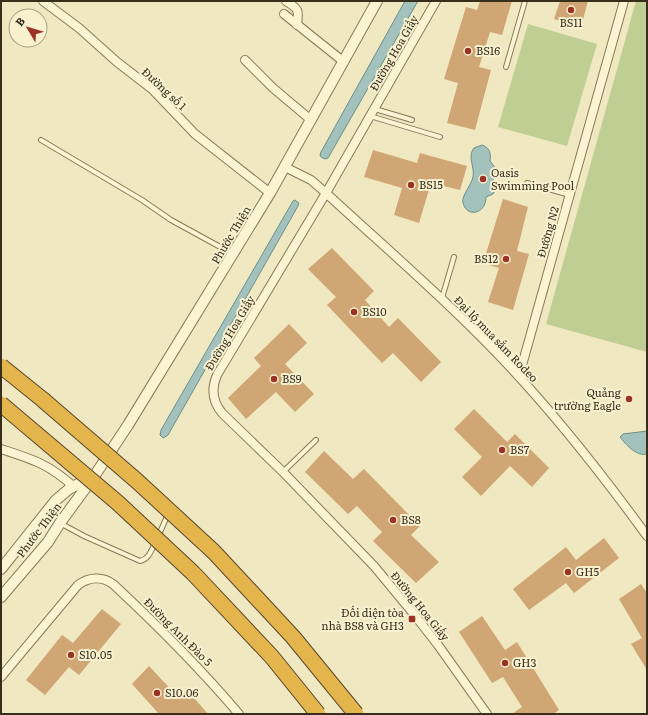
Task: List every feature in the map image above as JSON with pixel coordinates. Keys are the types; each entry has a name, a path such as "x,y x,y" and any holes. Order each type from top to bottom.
{"highway":[{"path":"1,366 42,399 137,481 214,552 293,637 356,714"},
{"path":"1,404 118,503 193,574 272,657 318,714"}],"street":[{"name":"Đường số 1","path":"43,1 79,28 117,62 152,89 195,134 270,193"},
{"path":"286,1 297,8 299,15 297,25"},
{"name":"Đường Hoa Giấy","path":"436,1 326,193 217,375 213,389 214,401 222,414 283,472 354,544 388,583 438,645 466,682 487,714"},
{"name":"Đường N2","path":"519,376 624,1"},
{"name":"Phước Thiện","path":"1,597 48,542 128,425 270,193 344,62 374,2"},
{"path":"284,14 344,62"},
{"path":"245,60 273,88 311,120"},
{"name":"Đại lộ mua sắm Rodeo","path":"285,167 311,180 326,193 442,299 484,340 519,376 600,474 647,536"},
{"path":"1,449 37,461 61,476 74,487"},
{"name":"Phước Thiện","path":"1,569 56,500 74,487 95,475"},
{"name":"Đường Anh Đào 5","path":"1,677 72,590 81,582 93,578 104,579 110,582 145,614 195,664 239,714"}],"lane":[{"path":"506,67 525,1"},
{"path":"375,109 412,120"},
{"path":"370,116 440,137"},
{"path":"41,140 142,200 171,220 233,254"},
{"path":"527,183 570,195"},
{"path":"442,299 454,257"},
{"path":"283,472 316,440"},
{"path":"60,523 84,536 140,561 146,559 150,554 170,508"}],"green space":[{"path":"636,1 647,1 647,352 546,324"},
{"path":"528,24 597,44 567,146 498,127"}],"water":[{"path":"405,1 418,1 328,158 325,159 321,157 321,152"},
{"name":"Oasis Swimming Pool","path":"482,145 488,149 490,153 490,161 496,169 493,179 496,189 493,194 486,197 485,203 480,210 472,212 465,208 463,200 473,177 471,158 472,151 474,148"},
{"path":"295,200 299,203 298,206 168,435 163,438 160,435 161,430 293,201"},
{"path":"647,431 647,454 639,454 635,452 620,437 623,434"}],"building":[{"name":"BS16","path":"480,1 512,1 502,35 490,32 479,67 491,70 475,130 447,123 458,83 444,79 466,7 477,10"},
{"name":"BS11","path":"560,1 588,1 581,27 554,19"},
{"name":"BS15","path":"373,150 417,163 420,153 467,166 460,190 431,183 419,223 394,215 402,188 364,177"},
{"name":"BS12","path":"503,199 528,207 517,251 529,254 513,310 488,302 499,268 483,263"},
{"name":"BS10","path":"332,248 374,291 365,300 389,327 398,318 441,362 421,382 393,353 382,363 327,305 336,297 308,269"},
{"name":"BS9","path":"289,324 307,343 285,364 314,394 295,412 276,392 246,419 228,398 261,366 254,358"},
{"name":"BS7","path":"474,409 507,442 515,434 549,468 532,487 510,466 481,496 462,477 482,457 454,429"},
{"name":"BS8","path":"324,451 353,479 364,469 420,526 411,535 439,562 416,583 373,541 382,532 357,506 348,514 305,472"},
{"name":"GH5","path":"604,538 619,558 574,593 566,583 529,610 513,589 566,547 576,560"},
{"path":"641,584 647,593 647,670 631,644 642,638 619,599"},
{"name":"S10.05","path":"102,609 121,624 79,675 69,667 45,695 26,680 62,635 73,643"},
{"name":"GH3","path":"482,616 505,650 517,642 559,710 553,714 512,714 522,707 503,677 492,683 459,632"},
{"name":"S10.06","path":"149,666 178,697 187,690 208,714 159,714 132,684"}],"place":[{"name":"BS11","path":"571,10"},
{"name":"BS16","path":"468,51"},
{"name":"Oasis Swimming Pool","path":"483,179"},
{"name":"BS15","path":"411,185"},
{"name":"BS12","path":"506,259"},
{"name":"BS10","path":"354,312"},
{"name":"BS9","path":"274,379"},
{"name":"Quảng trường Eagle","path":"629,399"},
{"name":"BS7","path":"502,450"},
{"name":"BS8","path":"393,520"},
{"name":"GH5","path":"568,572"},
{"name":"Đối diện tòa nhà BS8 và GH3","path":"412,619"},
{"name":"S10.05","path":"71,655"},
{"name":"GH3","path":"505,663"},
{"name":"S10.06","path":"157,693"}]}
